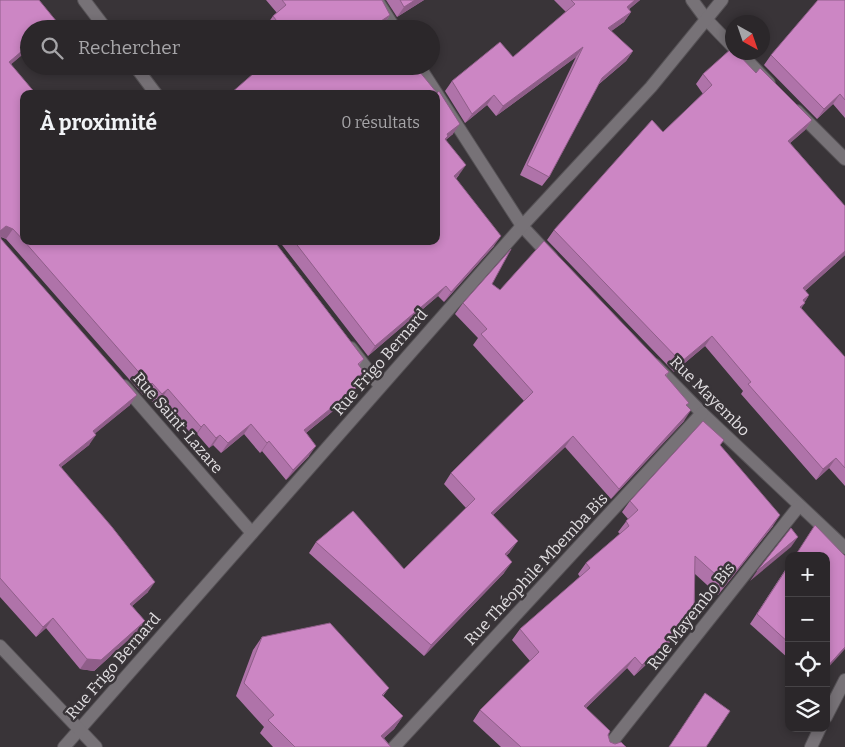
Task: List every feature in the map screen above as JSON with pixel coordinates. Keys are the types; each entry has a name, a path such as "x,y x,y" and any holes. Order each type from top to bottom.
{"street":[{"path":"84,0 99,20"},
{"path":"376,0 389,20"},
{"path":"692,0 706,20 725,39"},
{"name":"Rue Frigo Bernard","path":"64,747 522,226 651,87 722,0"},
{"path":"747,60 845,159"},
{"path":"142,75 153,90"},
{"path":"425,75 434,90"},
{"path":"440,99 522,226 562,267"},
{"path":"345,340 380,386"},
{"name":"Rue Mayembo","path":"649,358 702,413 845,548"},
{"name":"Rue Saint-Lazare","path":"116,377 252,533"},
{"name":"Rue Théophile Mbemba Bis","path":"394,747 702,413"},
{"name":"Rue Mayembo Bis","path":"608,747 799,506"},
{"path":"0,646 96,747"},
{"path":"830,709 845,680"},
{"path":"811,747 818,732"}],"building":[{"path":"0,0 39,0 55,20 20,20 20,53 9,62 33,90 20,90 20,237 13,229 6,226 0,231"},
{"path":"282,0 382,0 390,15 382,20 276,20 273,16 286,5"},
{"path":"400,0 415,0 404,7"},
{"path":"571,0 635,0 627,7 631,12 608,28 633,51 602,78 549,177 527,165 583,47 503,106 494,95 472,114 452,81 500,42 513,57 575,4"},
{"path":"818,0 845,0 845,100 840,94 824,109 771,55"},
{"path":"725,54 725,60 744,60 756,73 760,68 812,120 788,141 845,206 845,251 803,288 809,295 803,300 805,303 800,307 845,357 845,468 836,458 823,469 748,384 751,382 712,336 681,362 554,230 652,120 663,132 712,85 703,74"},
{"path":"252,75 422,75 435,90 235,90"},
{"path":"440,93 460,124 447,134 448,136 445,139 466,165 454,176 501,236 451,292 446,286 375,346 297,245 440,245"},
{"path":"0,233 1,239 137,395 93,431 96,435 59,465 112,527 155,582 130,604 145,621 101,660 87,659 53,618 43,627 0,578"},
{"path":"544,241 669,372 665,375 689,403 686,405 691,410 619,489 573,436 491,513 518,541 505,554 512,562 431,645 316,542 353,511 404,569 475,499 451,473 533,392 481,334 487,329 463,303 511,249 492,284 500,290"},
{"path":"28,245 277,245 364,359 358,364 364,372 351,383 356,388 304,430 316,446 293,470 269,441 267,443 251,424 228,443 220,435 216,438 204,424 201,427 168,389 162,394 152,383 150,385"},
{"path":"703,421 724,440 720,445 780,515 726,584 695,556 694,616 642,665 635,657 584,706 610,731 608,735 610,742 615,744 621,742 626,747 521,747 480,710 539,652 520,629 590,568 586,563 629,526 626,521 638,510 630,501"},
{"path":"815,525 845,556 845,647 830,664 830,552 798,552"},
{"path":"791,528 798,537 757,571"},
{"path":"785,571 785,639 757,614"},
{"path":"330,623 389,688 382,695 403,716 381,736 391,747 295,747 268,720 274,715 244,683 262,637"},
{"path":"705,693 730,711 706,747 669,747"}]}
